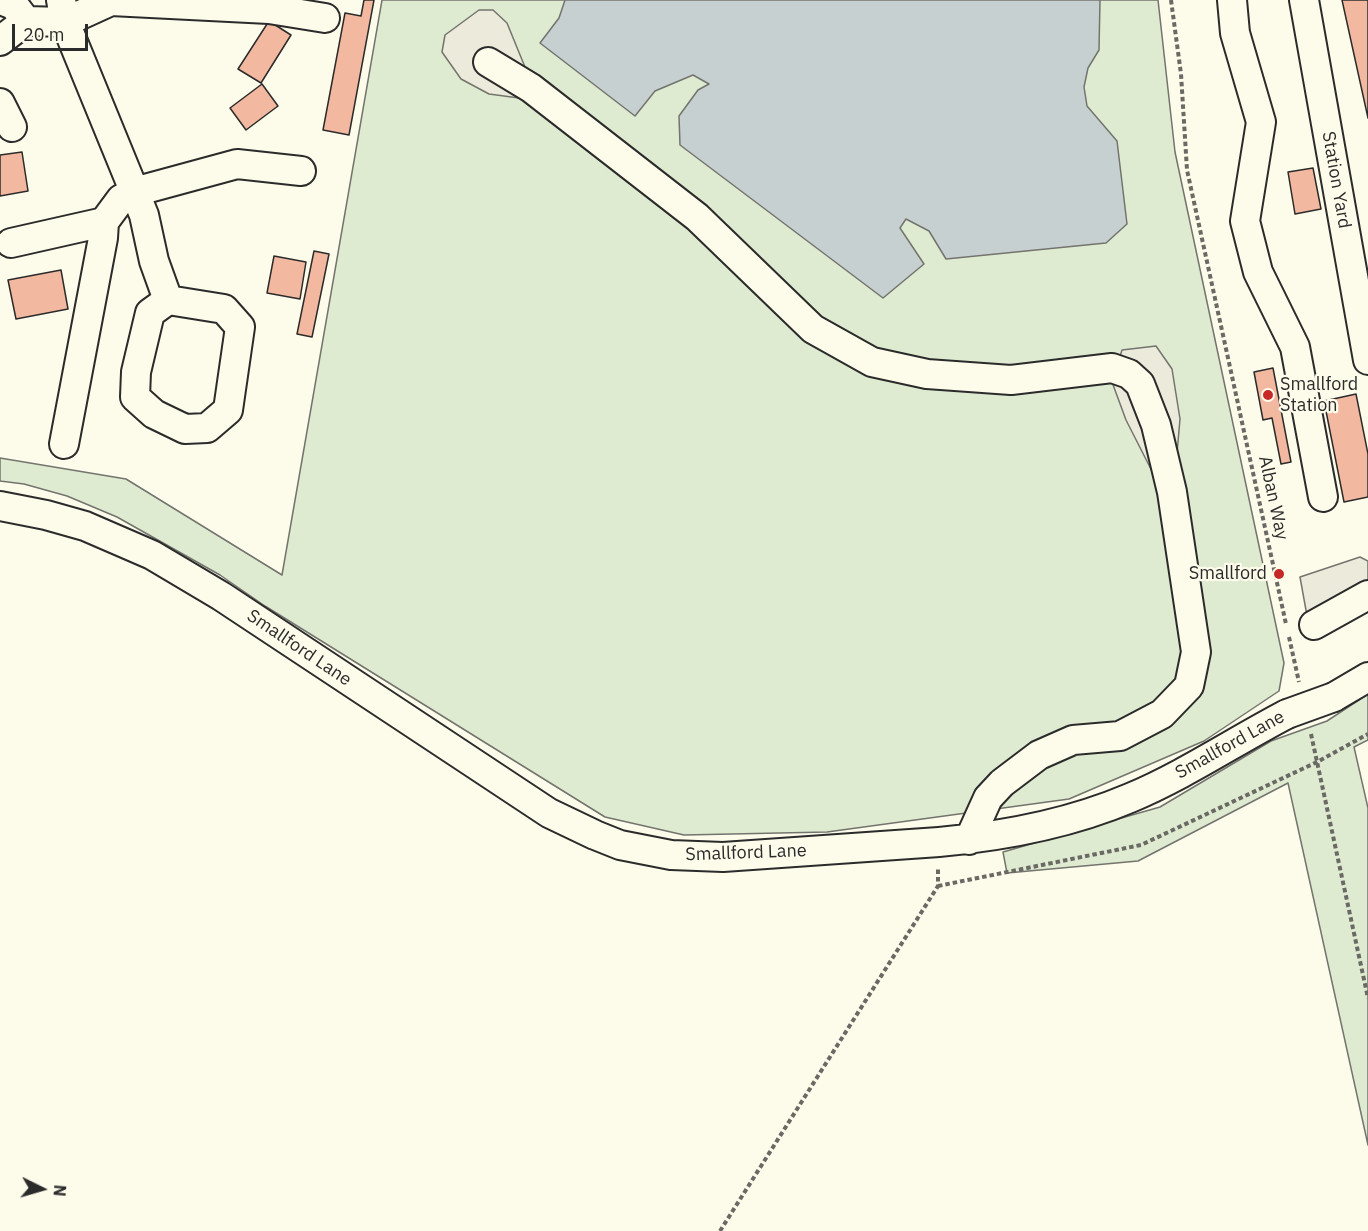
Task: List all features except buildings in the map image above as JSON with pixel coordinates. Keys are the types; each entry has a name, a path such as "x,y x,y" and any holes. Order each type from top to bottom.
{"street":[{"path":"0,0 14,5 26,21"},
{"path":"1232,0 1235,33 1261,122 1245,221 1258,272 1295,348 1323,496"},
{"name":"Station Yard","path":"1305,0 1368,360"},
{"path":"0,41 26,21 111,1 162,10 270,9 325,18"},
{"path":"63,11 144,215 154,261 168,300"},
{"path":"488,62 531,88 697,217 813,329 872,362 927,374 1011,380 1112,368 1129,374 1140,384 1156,425 1172,492 1196,652 1189,686 1162,714 1120,735 1073,740 1039,755 1002,783 988,798 969,840"},
{"path":"64,444 103,238 104,222 121,199 134,192 237,164 301,171"},
{"path":"11,243 104,222"},
{"path":"168,300 224,309 240,327 228,410 207,429 185,429 154,414 135,397 136,372 150,313 168,300"},
{"name":"Smallford Lane","path":"0,506 85,526 152,555 221,596 549,813 620,845 671,855 723,858 969,840 1024,831 1075,819 1131,798 1195,766 1298,721 1368,676"},
{"path":"1314,626 1368,596"}],"path":[{"name":"Alban Way","path":"1171,0 1181,74 1187,170 1300,685"},
{"path":"1298,721 1317,762 1368,999"},
{"path":"720,1231 938,886 1141,845 1317,762 1368,734"}],"green space":[{"path":"382,0 1158,0 1175,152 1284,663 1279,691 1204,741 1069,799 827,832 684,835 605,817 265,606 220,575 117,517 67,496 24,484 0,481 0,458 126,479 282,575"},
{"path":"1368,694 1368,740 1354,747 1368,808 1368,1145 1288,783 1138,861 1007,873 1003,852 1160,807 1271,741 1327,721"}],"shaded area":[{"path":"565,0 1100,0 1099,50 1088,68 1084,87 1087,106 1117,141 1127,224 1106,243 946,259 929,231 906,219 900,228 924,264 883,298 680,145 679,116 698,90 709,84 693,75 655,91 635,116 540,43 559,18"},
{"path":"479,10 493,10 507,23 527,72 519,98 489,94 461,79 442,52 445,35"},
{"path":"1156,346 1172,369 1180,419 1175,476 1156,479 1126,420 1112,382 1122,350"},
{"path":"1360,557 1368,561 1368,611 1311,638 1300,577"}],"place":[{"name":"Smallford Station","path":"1268,395"},
{"name":"Smallford","path":"1279,574"}]}
